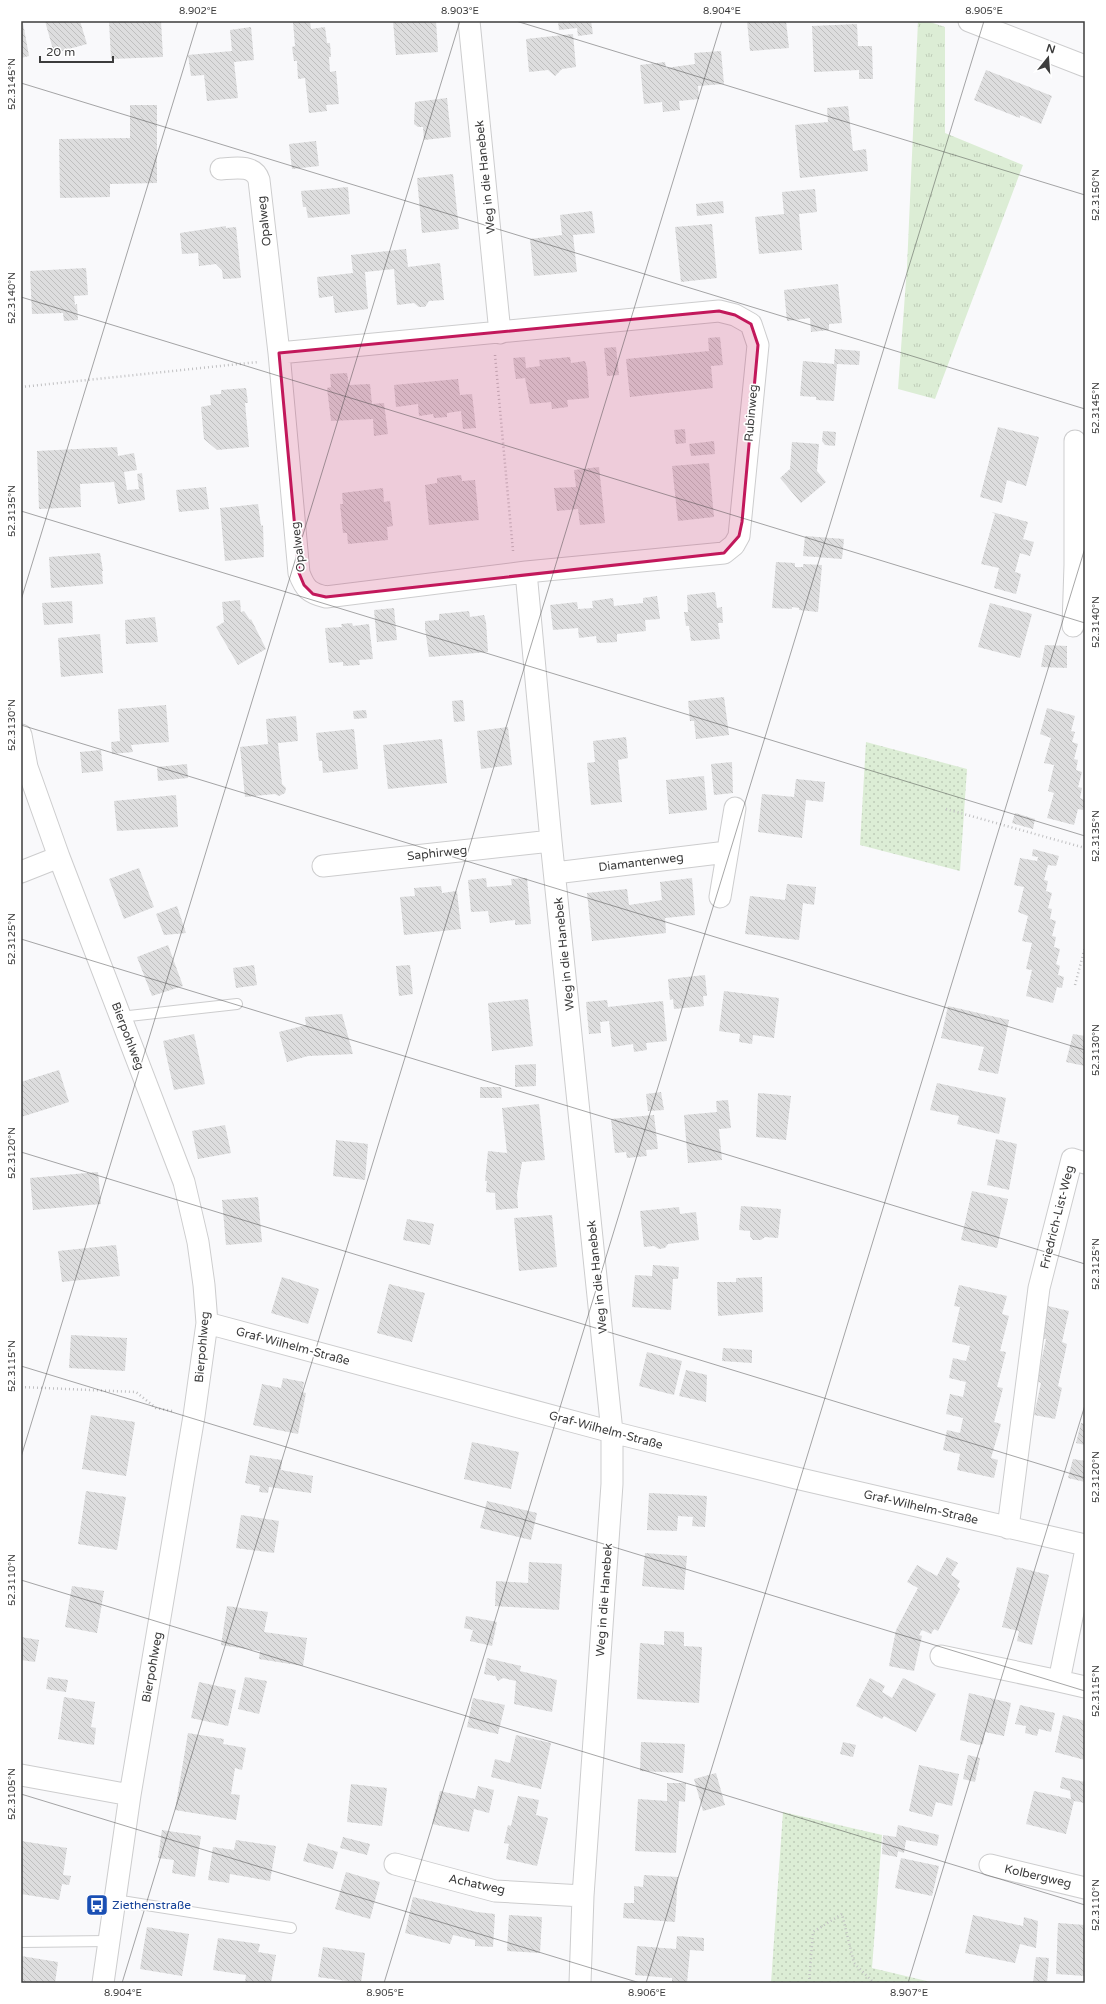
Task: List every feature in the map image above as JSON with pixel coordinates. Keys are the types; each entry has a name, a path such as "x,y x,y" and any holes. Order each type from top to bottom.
{"street":[{"name":"Weg in die Hanebek","path":"469,21 500,333"},
{"path":"969,21 1085,66"},
{"name":"Opalweg","path":"221,169 242,168 251,170 257,174 259,180 300,573 304,585 313,594 326,596 526,572"},
{"name":"Rubinweg","path":"500,333 719,311 735,315 751,324 758,344 742,522 739,536 734,545 724,553 526,572"},
{"path":"278,353 500,333"},
{"path":"1073,626 1080,566 1075,441"},
{"name":"Weg in die Hanebek","path":"526,572 551,841 612,1432 612,1484 583,1896 580,1983"},
{"name":"Bierpohlweg","path":"21,735 27,767 59,857 184,1182 199,1249 204,1284 206,1323 194,1416 130,1795 103,1983"},
{"path":"720,897 734,808"},
{"name":"Saphirweg","path":"323,866 551,841"},
{"name":"Diamantenweg","path":"555,873 727,852"},
{"path":"21,872 59,857"},
{"name":"Friedrich-List-Weg","path":"1008,1528 1040,1288 1072,1159 1085,1163"},
{"name":"Graf-Wilhelm-Straße","path":"206,1323 612,1432 1008,1528 1085,1545"},
{"path":"1059,1681 1085,1554"},
{"path":"941,1656 1085,1687"},
{"path":"21,1775 130,1795"},
{"name":"Achatweg","path":"396,1864 495,1891 583,1896"},
{"name":"Kolbergweg","path":"990,1865 1085,1888"}],"lane":[{"path":"120,1017 237,1004"},
{"path":"115,1900 291,1928"},
{"path":"21,1942 109,1941"}],"path":[{"path":"500,333 494,351 513,553 526,572"},
{"path":"21,387 256,362 278,353"},
{"path":"946,809 1085,848"},
{"path":"1075,985 1085,947"},
{"path":"21,1387 136,1392 156,1408 194,1416"},
{"path":"809,1983 814,1932 842,1914 854,1963 874,1983"}],"highlighted area":[{"path":"719,311 735,315 751,324 758,345 742,522 739,536 724,553 326,597 313,594 304,585 299,573 279,353"}],"green space":[{"path":"918,21 927,21 945,27 945,133 1023,165 935,399 898,389 907,267"},
{"path":"866,742 967,769 960,871 860,845"},
{"path":"783,1812 882,1835 872,1968 935,1983 771,1983"}],"building":[{"path":"45,21 80,21 87,44 54,53"},
{"path":"109,21 161,21 163,57 111,59"},
{"path":"310,21 311,29 325,27 327,43 330,43 330,72 336,71 339,104 326,105 327,111 309,113 305,78 298,79 297,61 294,61 292,47 295,46 293,22"},
{"path":"393,21 436,21 438,52 396,55"},
{"path":"558,21 591,21 593,34 578,36 577,28 559,30"},
{"path":"747,21 786,21 789,48 750,51"},
{"path":"23,23 29,56 21,58 21,24"},
{"path":"857,24 858,46 872,46 873,79 859,79 859,70 814,72 812,26"},
{"path":"251,27 254,60 234,62 238,98 207,101 204,75 191,76 188,55 232,51 230,30"},
{"path":"573,34 576,67 562,69 555,76 548,70 529,72 526,39"},
{"path":"721,51 724,84 698,86 699,99 679,101 680,110 663,112 662,102 644,104 640,65 665,62 666,68 695,64 694,53"},
{"path":"986,70 1052,96 1041,124 1020,115 1020,118 974,100"},
{"path":"447,98 451,137 424,140 423,127 418,127 414,124 415,102"},
{"path":"130,105 157,105 157,183 110,184 110,197 60,198 59,139 130,138"},
{"path":"848,106 853,151 866,149 868,171 800,178 795,125 828,122 827,108"},
{"path":"316,141 319,166 292,169 289,144"},
{"path":"453,174 459,229 422,233 417,178"},
{"path":"348,187 350,214 308,218 306,207 303,207 301,191"},
{"path":"815,189 817,212 799,214 802,250 759,254 755,217 784,214 782,192"},
{"path":"723,201 724,213 697,216 696,204"},
{"path":"592,211 595,233 573,235 577,272 534,276 530,239 562,235 560,215"},
{"path":"712,224 717,278 681,282 675,227"},
{"path":"226,226 226,228 236,227 241,278 223,279 222,270 216,264 199,266 198,253 182,254 180,233"},
{"path":"406,249 408,267 440,263 444,300 429,301 425,307 419,307 414,303 397,305 394,269 365,272 368,309 335,313 333,296 319,298 317,277 353,273 351,255"},
{"path":"86,268 88,295 74,296 75,305 77,304 78,320 64,321 63,313 32,314 30,271"},
{"path":"838,284 842,323 829,324 829,330 811,332 810,318 787,321 784,290"},
{"path":"720,337 723,365 711,366 713,388 630,397 626,359 709,351 708,338"},
{"path":"616,347 619,375 607,376 604,348"},
{"path":"835,349 860,351 859,365 837,364 834,401 816,400 816,397 800,396 803,361 834,364"},
{"path":"525,357 526,368 540,366 539,360 570,357 571,363 585,361 587,368 589,398 567,400 568,407 552,409 551,402 530,404 525,378 516,379 513,358"},
{"path":"347,373 349,385 370,384 372,404 384,403 388,434 374,436 373,419 331,421 327,388 331,387 330,374"},
{"path":"458,379 460,395 472,394 476,428 463,429 461,411 447,413 447,417 434,418 433,414 419,416 418,404 396,407 394,385"},
{"path":"246,388 248,403 245,403 249,447 217,450 204,439 201,407 211,405 210,395 221,394 221,390"},
{"path":"998,427 1039,437 1026,486 1007,480 1002,503 980,497"},
{"path":"685,429 686,443 676,444 674,430"},
{"path":"823,431 836,432 835,446 825,445 822,441"},
{"path":"714,441 715,454 691,456 689,444"},
{"path":"792,442 819,444 817,471 826,482 801,503 780,478 790,469"},
{"path":"117,447 118,456 134,453 137,470 124,472 127,490 139,489 137,474 142,473 145,500 118,504 114,482 80,484 81,507 39,509 37,451"},
{"path":"709,463 714,517 678,521 672,466"},
{"path":"599,467 605,523 580,525 578,509 557,511 554,488 576,487 574,470"},
{"path":"461,475 462,481 475,480 479,520 429,525 425,485 437,483 437,478"},
{"path":"206,487 209,509 179,512 176,490"},
{"path":"383,488 384,502 390,501 393,526 387,527 388,540 348,544 347,533 343,533 340,504 343,504 342,493"},
{"path":"258,504 261,526 263,525 264,557 225,561 220,508"},
{"path":"992,512 1028,522 1023,539 1034,542 1030,556 1020,553 1015,572 1021,574 1016,594 994,588 999,568 981,564 995,514"},
{"path":"805,536 844,539 842,559 803,556"},
{"path":"100,553 103,571 103,584 51,588 49,557"},
{"path":"776,562 795,563 795,567 803,567 803,564 822,565 818,612 799,610 799,608 792,607 792,609 772,608"},
{"path":"715,592 717,608 722,607 723,623 718,623 720,639 691,641 689,626 686,626 684,612 688,612 687,595"},
{"path":"657,596 660,619 645,620 646,631 617,634 617,642 597,643 596,636 579,638 578,628 553,630 550,605 577,602 578,609 593,608 592,601 613,598 614,606 643,603 643,598"},
{"path":"240,600 241,612 244,611 250,620 251,619 266,649 238,665 216,627 224,622 222,602"},
{"path":"72,601 73,623 44,625 42,603"},
{"path":"990,603 1032,614 1020,658 978,647"},
{"path":"394,608 397,640 377,642 374,610"},
{"path":"469,611 470,617 484,615 486,622 488,652 429,657 425,621 439,620 439,614"},
{"path":"155,617 158,642 126,644 125,620"},
{"path":"352,623 353,626 369,624 373,659 359,660 360,665 343,666 343,662 329,663 325,628 342,627 341,624"},
{"path":"100,634 103,673 61,677 58,638"},
{"path":"1045,645 1067,646 1067,668 1041,667"},
{"path":"724,697 729,735 696,739 694,721 690,721 688,701"},
{"path":"463,700 465,721 454,722 452,701"},
{"path":"166,705 169,742 131,745 133,752 112,754 111,742 120,741 118,709"},
{"path":"1047,708 1075,716 1071,731 1075,732 1072,742 1078,744 1074,759 1078,760 1076,770 1082,772 1078,787 1082,788 1080,798 1085,800 1085,802 1083,810 1078,809 1074,825 1047,818 1054,793 1048,791 1054,765 1044,763 1051,738 1040,734"},
{"path":"366,710 367,718 354,719 353,711"},
{"path":"296,716 298,741 278,743 282,784 286,788 285,793 279,796 275,794 245,797 240,747 268,744 266,719"},
{"path":"508,727 512,765 481,769 477,731"},
{"path":"354,729 358,769 323,773 322,761 319,761 316,733"},
{"path":"626,737 628,758 618,760 622,802 591,805 587,763 595,762 593,741"},
{"path":"442,739 447,783 388,789 383,745"},
{"path":"101,750 103,771 82,773 80,752"},
{"path":"732,762 733,793 714,795 711,764"},
{"path":"187,764 188,778 158,781 157,767"},
{"path":"704,776 707,810 669,814 666,780"},
{"path":"796,779 825,782 823,802 806,800 802,838 758,832 762,794 794,797"},
{"path":"176,795 178,827 117,831 114,801"},
{"path":"1015,813 1035,819 1033,829 1012,823"},
{"path":"1033,849 1059,856 1056,866 1048,865 1044,880 1048,881 1046,891 1052,893 1048,908 1052,909 1050,919 1056,921 1052,936 1056,937 1054,947 1060,949 1056,964 1060,966 1058,975 1064,977 1062,988 1057,987 1053,1003 1026,996 1032,970 1026,969 1032,943 1022,941 1028,916 1018,912 1024,887 1014,885 1020,858 1037,861 1038,857 1032,856"},
{"path":"139,868 154,907 124,919 109,879"},
{"path":"486,878 487,887 512,885 511,879 527,878 531,924 515,925 515,920 490,923 488,911 471,912 468,880"},
{"path":"692,878 695,915 665,918 666,933 592,941 587,893 627,889 629,905 662,900 660,882"},
{"path":"787,884 816,887 814,905 803,903 799,940 745,934 750,896 785,900"},
{"path":"441,886 442,893 457,891 461,929 404,935 400,897 415,896 414,888"},
{"path":"177,906 186,933 164,935 156,914"},
{"path":"168,945 183,986 152,996 137,957"},
{"path":"254,965 257,985 236,988 233,968"},
{"path":"410,965 413,994 399,996 396,966"},
{"path":"705,975 707,996 703,996 704,1006 674,1009 673,999 670,1000 668,979"},
{"path":"724,991 779,998 774,1038 753,1035 752,1044 739,1042 740,1034 719,1031"},
{"path":"528,999 533,1046 492,1051 488,1003"},
{"path":"607,1000 608,1007 663,1001 667,1041 646,1043 647,1050 634,1052 633,1044 612,1047 609,1021 600,1022 601,1033 589,1034 586,1002"},
{"path":"948,1006 1009,1020 998,1074 978,1070 984,1047 941,1038"},
{"path":"342,1014 353,1054 308,1056 287,1062 279,1032 306,1025 305,1017"},
{"path":"194,1034 205,1084 174,1090 163,1041"},
{"path":"1073,1034 1085,1036 1085,1066 1066,1062"},
{"path":"536,1064 536,1086 515,1087 515,1065"},
{"path":"59,1070 69,1102 21,1117 21,1082"},
{"path":"937,1083 1006,1098 999,1134 957,1124 959,1116 930,1110"},
{"path":"480,1087 501,1087 502,1098 480,1098"},
{"path":"661,1092 664,1110 648,1111 646,1094"},
{"path":"758,1093 791,1096 786,1140 756,1137"},
{"path":"728,1100 731,1128 719,1129 722,1160 688,1163 684,1115 717,1112 716,1101"},
{"path":"539,1104 545,1160 522,1162 517,1194 518,1208 496,1210 495,1193 486,1192 487,1181 485,1181 488,1151 507,1153 502,1108"},
{"path":"654,1115 658,1149 646,1150 647,1156 627,1158 626,1152 615,1153 611,1119"},
{"path":"225,1125 231,1153 198,1159 192,1131"},
{"path":"996,1139 1017,1144 1009,1190 987,1185"},
{"path":"336,1140 368,1144 365,1180 333,1176"},
{"path":"98,1172 101,1204 33,1210 30,1178"},
{"path":"972,1191 1008,1199 997,1248 961,1240"},
{"path":"258,1197 262,1242 226,1245 222,1200"},
{"path":"741,1206 781,1209 778,1238 765,1237 761,1240 753,1240 750,1236 750,1231 739,1230"},
{"path":"679,1207 680,1214 696,1212 699,1240 668,1244 665,1248 659,1249 654,1246 644,1247 640,1211"},
{"path":"552,1215 557,1267 519,1271 514,1218"},
{"path":"407,1219 434,1224 430,1245 403,1240"},
{"path":"116,1245 120,1276 62,1282 58,1251"},
{"path":"653,1265 679,1267 678,1279 673,1279 671,1310 632,1307 635,1275 652,1276"},
{"path":"282,1277 319,1289 308,1324 271,1313"},
{"path":"762,1277 763,1312 718,1316 717,1282 736,1282 736,1278"},
{"path":"389,1284 425,1293 412,1342 377,1333"},
{"path":"959,1285 1007,1296 1002,1314 1009,1316 1000,1351 1006,1352 997,1387 1003,1388 994,1422 1001,1424 991,1458 998,1460 994,1478 957,1470 960,1454 943,1450 947,1430 960,1433 963,1418 946,1414 950,1394 963,1397 966,1382 949,1378 953,1358 966,1361 970,1346 952,1342 960,1307 954,1306"},
{"path":"1048,1306 1069,1311 1062,1342 1067,1344 1058,1386 1062,1388 1055,1419 1034,1415 1041,1383 1037,1381 1046,1339 1041,1338"},
{"path":"71,1335 127,1338 125,1371 69,1368"},
{"path":"723,1348 752,1350 752,1363 722,1361"},
{"path":"647,1352 682,1361 674,1395 639,1386"},
{"path":"686,1370 707,1375 706,1402 679,1396"},
{"path":"283,1378 304,1382 302,1392 306,1393 298,1434 253,1425 262,1384 281,1388"},
{"path":"91,1415 135,1422 126,1476 82,1469"},
{"path":"1081,1423 1085,1424 1085,1445 1076,1443"},
{"path":"472,1442 519,1452 511,1489 464,1479"},
{"path":"250,1455 282,1460 281,1470 313,1476 311,1493 269,1487 268,1493 259,1492 260,1486 245,1483"},
{"path":"1073,1459 1085,1461 1085,1482 1068,1478"},
{"path":"86,1491 126,1497 117,1550 78,1544"},
{"path":"649,1493 707,1496 705,1527 692,1526 693,1517 678,1516 677,1531 647,1530"},
{"path":"487,1501 537,1513 531,1540 480,1528"},
{"path":"241,1515 279,1521 274,1553 236,1548"},
{"path":"645,1553 687,1556 684,1590 642,1586"},
{"path":"947,1557 958,1563 951,1575 960,1581 957,1586 960,1589 938,1631 934,1629 931,1634 922,1630 919,1635 922,1636 914,1671 889,1666 896,1630 918,1588 907,1582 917,1565 937,1576"},
{"path":"529,1562 562,1564 559,1610 495,1606 496,1581 528,1583"},
{"path":"1017,1567 1049,1575 1032,1645 1017,1641 1019,1631 1002,1627"},
{"path":"72,1586 104,1591 97,1633 65,1627"},
{"path":"227,1606 268,1612 264,1632 307,1638 303,1666 259,1659 260,1651 221,1645"},
{"path":"466,1616 497,1622 492,1646 470,1641 473,1630 464,1628"},
{"path":"664,1631 684,1632 684,1646 702,1647 699,1703 637,1699 640,1643 664,1645"},
{"path":"21,1637 39,1640 35,1662 21,1660"},
{"path":"487,1658 521,1666 520,1671 557,1680 552,1712 514,1704 516,1681 503,1678 498,1681 495,1676 484,1674"},
{"path":"48,1677 68,1680 66,1692 46,1689"},
{"path":"245,1677 267,1681 259,1714 238,1709"},
{"path":"870,1678 885,1686 882,1692 892,1698 903,1678 936,1694 916,1732 884,1716 882,1719 856,1706"},
{"path":"199,1682 236,1690 228,1726 191,1718"},
{"path":"969,1693 1011,1703 1004,1736 985,1732 983,1744 979,1745 960,1740"},
{"path":"64,1697 95,1702 91,1727 96,1728 94,1745 58,1739"},
{"path":"473,1698 505,1705 498,1734 467,1727"},
{"path":"1020,1705 1055,1713 1051,1732 1039,1729 1037,1736 1025,1733 1026,1726 1015,1724"},
{"path":"1063,1715 1085,1721 1085,1760 1055,1752"},
{"path":"188,1733 224,1739 223,1744 246,1748 242,1770 235,1768 231,1794 240,1795 236,1820 175,1810"},
{"path":"516,1735 551,1743 541,1789 491,1777 495,1759 510,1763"},
{"path":"641,1742 685,1744 683,1773 640,1771"},
{"path":"843,1742 856,1745 853,1757 840,1754"},
{"path":"968,1755 980,1758 975,1782 963,1779"},
{"path":"919,1765 959,1774 952,1806 936,1802 932,1817 909,1811"},
{"path":"716,1773 725,1805 703,1811 694,1779"},
{"path":"1062,1777 1085,1782 1085,1803 1074,1801 1066,1834 1026,1824 1034,1791 1071,1799 1070,1791 1060,1788"},
{"path":"667,1783 686,1783 685,1802 679,1801 676,1853 635,1851 638,1799 667,1801"},
{"path":"351,1784 387,1788 382,1826 347,1822"},
{"path":"478,1786 494,1790 489,1813 474,1809 469,1832 432,1824 440,1791 475,1799"},
{"path":"518,1796 539,1800 536,1815 548,1818 537,1866 506,1859 509,1844 504,1843 508,1825 511,1826"},
{"path":"898,1825 939,1835 937,1846 906,1840 904,1853 898,1851 897,1857 882,1854 883,1835 896,1837"},
{"path":"162,1830 201,1836 195,1877 172,1873 174,1860 158,1858"},
{"path":"343,1837 370,1844 367,1855 340,1848"},
{"path":"236,1840 276,1846 270,1881 230,1874 229,1883 208,1880 213,1847 234,1850"},
{"path":"21,1841 67,1848 63,1875 71,1876 69,1885 62,1884 59,1900 21,1894"},
{"path":"308,1843 338,1852 333,1869 303,1861"},
{"path":"901,1858 939,1866 932,1896 895,1888"},
{"path":"346,1872 380,1882 370,1919 335,1909"},
{"path":"644,1875 678,1877 675,1922 623,1918 624,1903 634,1903 634,1886 643,1887"},
{"path":"413,1897 477,1912 495,1914 493,1947 475,1946 475,1940 453,1935 450,1944 405,1933"},
{"path":"509,1915 542,1917 540,1953 507,1951"},
{"path":"973,1915 1023,1926 1024,1917 1038,1921 1036,1948 1020,1944 1015,1963 965,1953"},
{"path":"1058,1923 1085,1925 1085,1976 1056,1974"},
{"path":"147,1927 189,1934 182,1976 140,1969"},
{"path":"677,1936 704,1938 704,1951 690,1950 687,1983 672,1983 672,1978 635,1975 637,1946 676,1949"},
{"path":"218,1938 260,1944 258,1952 276,1955 271,1983 245,1983 246,1975 213,1970"},
{"path":"323,1947 365,1953 361,1983 318,1977"},
{"path":"21,1956 58,1962 55,1983 21,1983"},
{"path":"1036,1957 1049,1958 1047,1983 1033,1983"}],"place":[{"name":"Ziethenstraße","path":"97,1905"}]}
